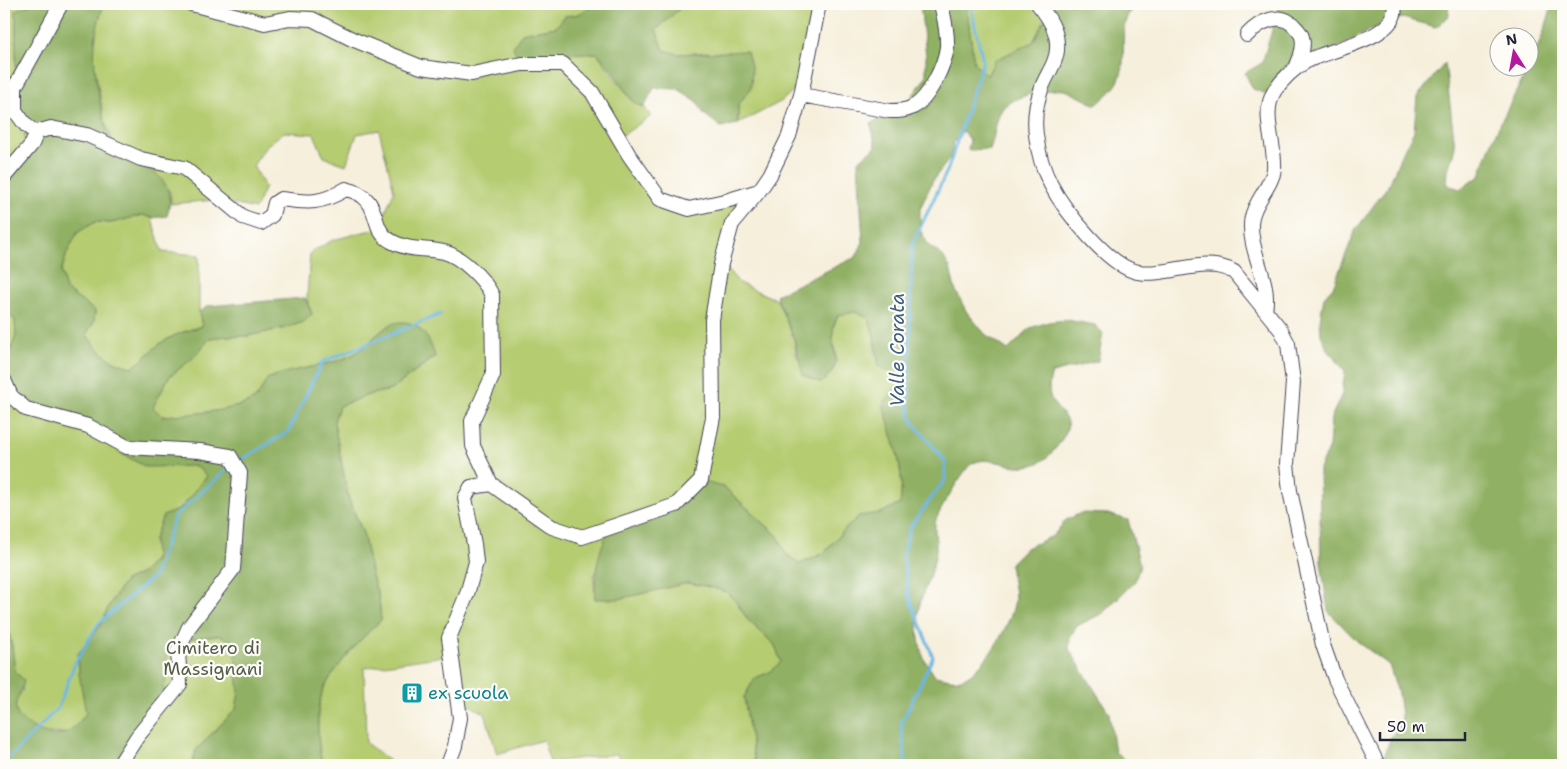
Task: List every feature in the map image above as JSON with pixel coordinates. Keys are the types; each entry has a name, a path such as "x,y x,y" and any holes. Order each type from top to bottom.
{"street":[{"path":"61,4 15,88 9,106 26,128 38,132 51,128 87,135 140,159 184,168 243,217 261,222 272,215 275,203 281,199 310,203 329,199 346,190 357,192 367,198 384,235 390,240 403,246 453,256 486,283 492,295 493,375 472,421 473,446 491,484 552,527 582,537 676,505 701,480 713,417 712,320 721,264 732,224 770,175 789,136 801,95 819,4"},
{"path":"191,4 265,23 290,18 312,19 352,39 421,67 472,74 522,64 562,64 592,92 629,155 660,199 689,209 758,191"},
{"path":"801,95 890,111 902,111 915,107 928,91 945,56 947,42 941,4"},
{"path":"1266,310 1268,296 1253,246 1250,224 1254,209 1274,170 1269,102 1283,79 1296,68 1307,61 1341,50 1377,33 1391,22 1395,11 1394,4"},
{"path":"1040,7 1055,31 1057,48 1038,100 1036,133 1044,171 1059,198 1105,252 1126,268 1137,272 1153,272 1212,265 1226,267 1240,278 1281,330 1291,354 1293,382 1287,474 1323,645 1335,679 1378,765"},
{"path":"1247,36 1256,26 1268,19 1282,19 1292,24 1302,35 1303,45 1296,68"},
{"path":"4,176 32,144 38,132"},
{"path":"4,380 11,396 26,410 88,426 127,447 200,451 231,457 238,470 233,570 189,627 178,651 180,684 137,737 119,765"},
{"path":"448,765 455,746 460,718 449,638 467,594 476,562 465,498 471,487 491,484"}],"green space":[{"path":"4,4 33,4 16,10 16,68 9,85 20,113 25,137 21,160 4,186"},
{"path":"33,4 104,4 96,33 95,73 107,131 114,144 154,172 168,190 170,201 167,216 152,218 143,215 111,223 95,222 77,233 67,253 61,272 66,290 95,311 94,322 86,334 96,346 112,360 133,367 166,340 202,326 199,312 208,306 305,298 312,314 304,322 285,328 248,336 210,338 194,357 169,377 153,407 162,416 227,409 250,402 257,397 267,379 288,372 332,363 352,355 383,330 396,323 410,323 425,334 435,356 391,390 371,394 339,406 334,422 348,497 363,533 372,576 379,598 381,620 350,652 324,688 318,716 319,748 323,765 192,765 196,750 236,709 239,692 234,642 219,635 190,639 174,645 166,658 167,675 163,692 113,765 4,765 4,610 12,646 15,672 24,680 16,704 18,715 27,724 40,731 55,735 62,734 74,727 86,713 79,674 78,654 102,623 109,605 125,581 142,573 155,560 154,539 163,516 180,509 207,476 196,466 146,467 120,453 78,416 55,415 4,395 4,368 16,336 15,320 4,310 4,186 21,160 25,137 20,113 9,85 16,68 16,10"},
{"path":"104,4 596,4 579,14 565,16 556,27 522,33 518,58 546,54 597,53 634,103 644,107 651,116 617,139 655,200 683,215 709,206 738,204 728,239 717,257 739,283 777,300 794,339 797,357 821,383 834,369 836,363 833,330 838,315 855,312 868,318 874,335 875,353 893,373 903,379 886,414 896,447 900,470 900,504 881,513 859,516 824,553 800,564 786,554 778,536 724,487 669,504 594,574 595,599 688,583 726,592 736,602 748,620 774,644 782,662 768,673 755,678 744,697 755,765 619,765 618,754 550,762 543,740 497,754 485,713 453,697 451,655 364,668 366,743 394,765 323,765 319,748 318,716 324,688 350,652 381,620 379,598 372,576 363,533 348,497 334,422 339,406 371,394 391,390 435,357 417,327 395,324 381,331 361,350 352,355 331,363 288,372 267,379 257,397 239,406 183,415 162,416 153,407 169,377 194,357 210,338 248,336 285,328 304,322 312,314 307,299 310,253 333,240 379,228 394,191 379,130 357,134 346,165 324,157 314,134 284,132 266,146 253,166 265,187 255,209 215,200 171,204 170,192 113,143 104,120 93,57 96,26"},
{"path":"596,4 682,4 684,5 656,30 664,50 678,54 747,51 752,70 751,88 738,105 738,124 721,127 704,114 697,101 678,89 654,88 644,107 634,103 612,70 597,53 546,54 518,58 513,47 522,33 556,27 565,16 579,14"},
{"path":"682,4 813,4 799,85 782,101 738,124 738,105 751,87 709,52 677,54 664,50 656,30"},
{"path":"920,4 966,4 974,63 987,76 995,60 1033,42 1053,4 1137,4 1130,12 1124,30 1122,72 1118,82 1108,94 1096,105 1065,90 1041,92 1014,100 1000,112 990,149 968,150 970,140 963,131 953,143 951,157 933,180 920,209 920,230 929,246 943,256 950,268 955,289 966,311 985,334 1008,350 1030,328 1049,322 1067,320 1095,325 1103,333 1098,361 1052,373 1049,384 1051,399 1064,416 1067,429 1052,452 1039,462 1027,466 980,461 970,465 957,483 935,523 936,553 920,604 918,622 922,653 935,676 961,679 970,674 988,656 1004,631 1015,598 1010,564 1026,548 1053,536 1066,520 1081,513 1108,514 1128,520 1140,565 1135,581 1103,613 1077,626 1070,637 1069,649 1109,713 1115,752 1129,763 1137,765 755,765 744,697 755,678 768,673 781,662 774,644 748,620 736,602 726,592 688,583 619,599 595,599 595,578 598,559 614,521 669,504 683,487 699,481 724,487 778,536 786,554 800,564 824,553 859,516 881,513 900,504 900,466 883,404 903,379 879,367 874,335 868,318 855,312 838,315 833,331 835,364 821,383 803,375 794,339 776,295 856,257 863,242 858,161 876,147 871,124 908,102 926,77 926,55"},
{"path":"966,4 1053,4 1033,42 995,60 987,76 974,63"},
{"path":"1280,4 1448,4 1449,16 1436,27 1403,18 1382,24 1304,65 1271,96 1253,89 1245,73 1262,63"},
{"path":"1552,4 1563,4 1563,765 1381,765 1391,737 1402,722 1398,693 1389,665 1357,641 1328,611 1321,562 1319,469 1329,447 1331,418 1342,394 1345,371 1329,351 1321,335 1320,320 1324,297 1333,287 1355,231 1390,183 1401,155 1414,131 1417,97 1445,63 1455,147 1448,170 1447,185 1460,189 1480,176 1496,132 1523,78 1540,78 1540,41"},
{"path":"143,215 152,218 162,252 199,255 199,312 202,326 181,333 161,343 133,367 119,363 106,356 86,334 94,322 95,311 66,290 61,272 67,253 77,233 95,222 111,223"},
{"path":"4,310 15,320 16,336 4,368"},
{"path":"4,395 55,415 78,416 86,425 179,465 196,466 207,476 180,509 163,516 154,539 155,559 142,573 125,581 109,605 102,623 78,654 86,713 76,728 66,733 45,732 35,729 19,717 15,709 16,700 23,690 15,672 12,646 4,610"},
{"name":"Cimitero di Massignani","path":"232,633 240,692 236,709 196,750 192,765 113,765 167,675 166,658 174,645 189,637"}],"waterway":[{"name":"Valle Corata","path":"906,765 901,724 933,657 909,596 903,555 910,527 945,480 945,461 912,421 908,405 912,245 948,169 983,61 970,4"},
{"path":"237,462 288,432 322,362 441,314"},
{"path":"4,763 58,708 75,663 98,624 154,576 175,516 232,465"}],"place":[{"name":"ex scuola","path":"412,693"}]}
